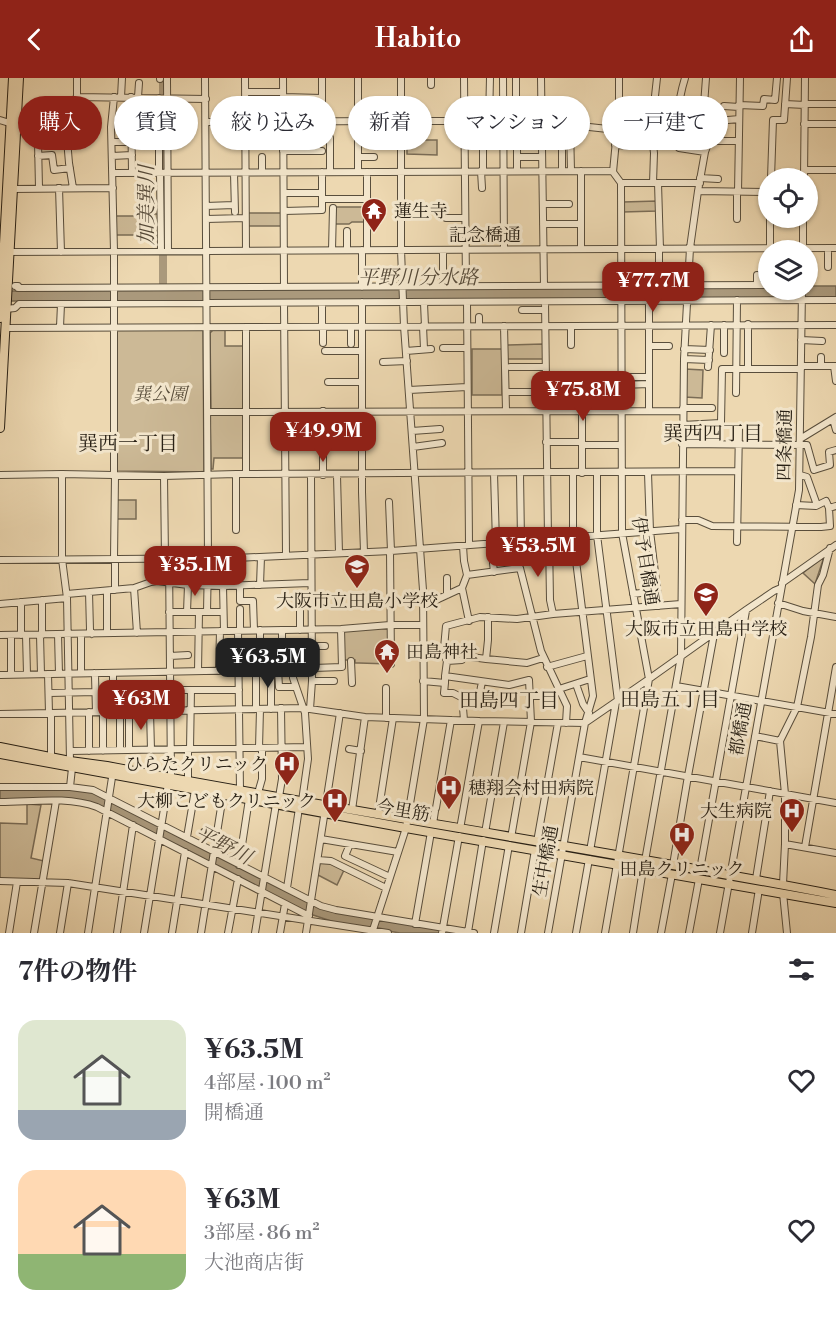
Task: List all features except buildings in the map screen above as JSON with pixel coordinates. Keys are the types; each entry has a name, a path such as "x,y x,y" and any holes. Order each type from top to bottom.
{"main road":[{"path":"5,252 13,189 13,78"},
{"path":"0,318 8,289 5,252 4,158 13,125 19,78"},
{"path":"0,428 4,305"},
{"name":"今里筋","path":"0,747 51,757 71,764"},
{"name":"今里筋","path":"0,754 170,781 195,790 249,800 301,804 563,850 672,870 699,879 759,889 783,889 836,895"},
{"name":"今里筋","path":"170,781 188,780 258,793 278,801"},
{"name":"今里筋","path":"325,809 352,810 407,824"},
{"name":"今里筋","path":"672,870 700,870 756,879 783,889 836,903"}],"street":[{"path":"76,78 77,96"},
{"path":"122,78 126,96"},
{"path":"163,96 167,78"},
{"path":"205,78 207,612"},
{"path":"245,78 245,96"},
{"path":"283,78 283,94"},
{"path":"322,78 322,96"},
{"path":"358,78 358,96"},
{"path":"401,78 401,96"},
{"path":"464,78 464,96"},
{"path":"490,78 490,96"},
{"path":"502,78 502,96"},
{"path":"516,78 516,96"},
{"path":"540,78 541,96"},
{"path":"619,78 619,96"},
{"path":"655,96 657,78"},
{"path":"680,96 685,78"},
{"path":"705,96 706,78"},
{"path":"736,219 740,78"},
{"path":"728,106 763,106 764,99 775,100 777,78"},
{"path":"771,168 772,120 784,120 787,78"},
{"path":"804,168 805,78"},
{"path":"127,96 139,83"},
{"path":"245,92 302,96"},
{"path":"198,99 206,99"},
{"path":"785,104 836,104"},
{"path":"728,121 739,119"},
{"path":"0,120 18,126"},
{"path":"114,121 111,127 114,251 115,590"},
{"path":"206,123 210,123"},
{"path":"804,124 836,124"},
{"path":"728,141 738,141"},
{"path":"38,150 39,188"},
{"path":"68,150 73,188"},
{"path":"132,150 132,173"},
{"path":"163,150 164,251"},
{"path":"245,150 246,251"},
{"path":"283,150 284,287"},
{"path":"312,150 322,151"},
{"path":"330,150 330,172"},
{"path":"358,150 358,172"},
{"path":"372,931 407,824 424,719 423,606 404,326 401,150"},
{"path":"465,150 466,285"},
{"path":"482,188 483,150"},
{"path":"503,150 504,249"},
{"path":"517,150 517,171"},
{"path":"542,150 544,286"},
{"path":"562,150 562,171"},
{"path":"571,150 571,171"},
{"path":"615,150 613,172 621,183 621,286"},
{"path":"654,150 659,286"},
{"path":"633,933 681,656 684,349 690,248 705,152 692,150"},
{"path":"38,156 52,155 54,170 70,168"},
{"path":"112,156 132,155"},
{"path":"262,157 262,172"},
{"path":"358,157 374,157"},
{"path":"517,157 542,157"},
{"path":"818,170 836,170"},
{"path":"581,171 581,249"},
{"path":"284,211 322,210 322,172"},
{"path":"362,287 367,172"},
{"path":"113,173 613,172"},
{"path":"206,206 235,208 234,173"},
{"path":"621,183 718,179"},
{"path":"59,188 60,252"},
{"path":"13,189 113,188"},
{"path":"698,191 758,192"},
{"path":"284,193 367,199"},
{"path":"543,204 569,204"},
{"path":"332,250 333,208"},
{"path":"206,219 245,218"},
{"path":"446,218 465,218"},
{"path":"543,224 581,224"},
{"path":"347,231 347,250"},
{"name":"記念橋通","path":"818,248 836,248"},
{"path":"828,248 828,267"},
{"name":"記念橋通","path":"5,252 758,249"},
{"path":"443,250 443,286"},
{"path":"8,289 18,286 18,288 114,289 466,285 757,285 758,275"},
{"name":"伊予目橋通","path":"621,286 622,533 649,679"},
{"path":"736,393 737,300"},
{"path":"4,305 15,308 18,304 758,300"},
{"name":"四条橋通","path":"781,586 800,475 802,300"},
{"path":"818,300 836,300"},
{"path":"649,301 649,411"},
{"path":"362,302 364,552"},
{"path":"545,302 546,473 550,600 553,614"},
{"path":"284,303 286,555"},
{"path":"322,303 323,343"},
{"path":"406,351 428,349 424,326 424,303"},
{"path":"467,303 468,473 464,561 467,575 462,588 469,621"},
{"path":"60,327 61,304"},
{"path":"522,310 545,310"},
{"path":"479,317 479,326"},
{"path":"748,324 748,369"},
{"path":"684,359 708,364 711,325"},
{"path":"724,325 724,353"},
{"path":"5,328 836,325"},
{"path":"504,326 506,410"},
{"path":"570,326 571,345"},
{"path":"246,327 246,474"},
{"path":"351,327 351,344"},
{"path":"801,340 822,341"},
{"path":"650,346 669,346"},
{"path":"444,348 466,348"},
{"path":"684,349 710,350"},
{"path":"325,351 362,351"},
{"path":"821,357 821,366"},
{"path":"383,362 407,361"},
{"path":"682,425 721,423 722,369 835,366 836,381"},
{"path":"510,367 545,367"},
{"path":"621,377 649,381"},
{"path":"621,385 649,381"},
{"path":"328,382 362,382"},
{"path":"409,390 467,387"},
{"path":"506,392 546,392"},
{"path":"207,412 649,411 712,408"},
{"path":"582,410 582,473"},
{"path":"323,411 323,474"},
{"path":"800,442 835,418 836,430"},
{"path":"737,542 739,428"},
{"path":"412,431 440,429"},
{"path":"546,441 621,445"},
{"path":"682,444 800,442 807,446 814,470 830,465 829,452 836,450"},
{"path":"413,447 442,443"},
{"path":"0,475 164,476 738,471"},
{"path":"494,473 495,543"},
{"path":"520,473 521,541"},
{"name":"生中橋通","path":"548,933 585,723 593,696 573,537 573,473"},
{"path":"576,933 617,701 597,535 597,473"},
{"path":"648,473 650,531 659,606"},
{"path":"62,474 62,559 67,596 70,787"},
{"path":"236,474 236,530"},
{"path":"337,474 339,553"},
{"path":"287,888 308,759 305,714 312,681 311,475"},
{"path":"800,475 807,477 817,505"},
{"path":"144,933 170,781 169,583 164,476"},
{"path":"682,520 698,520 712,526 830,526 832,507 826,501 817,505 796,506"},
{"path":"389,502 391,664"},
{"path":"0,560 261,557 391,551 681,529"},
{"path":"0,714 306,708 366,717 585,723 833,547"},
{"path":"787,933 783,889 785,794 780,741 797,707 818,585 833,547"},
{"path":"260,585 261,557"},
{"path":"493,563 494,572"},
{"path":"467,575 520,568 543,657 567,706 566,723"},
{"path":"447,578 447,594"},
{"path":"0,604 134,588 151,582 223,586 310,583"},
{"path":"187,612 188,585"},
{"path":"240,585 240,601 253,601 256,630 262,779 258,793"},
{"path":"219,671 223,586"},
{"name":"都橋通","path":"729,884 781,586"},
{"path":"134,588 137,633"},
{"path":"423,606 462,588"},
{"path":"107,591 107,633"},
{"path":"633,594 657,591"},
{"path":"89,592 92,634"},
{"path":"41,674 42,600"},
{"path":"21,602 27,674"},
{"path":"778,603 803,611 836,617"},
{"path":"482,682 478,700 465,699 453,693 444,693 447,661 444,656 446,626 480,617 517,619 681,604"},
{"path":"300,605 300,630"},
{"path":"240,609 238,690 240,790"},
{"path":"700,870 746,610"},
{"path":"169,612 223,612"},
{"path":"198,671 199,612"},
{"path":"486,659 488,617"},
{"path":"0,635 300,630 423,625"},
{"path":"0,675 342,666 341,629"},
{"path":"271,709 282,630"},
{"path":"661,933 714,633"},
{"path":"58,634 59,674"},
{"path":"81,634 81,673"},
{"path":"11,635 11,675"},
{"path":"311,646 325,646"},
{"path":"423,648 444,648"},
{"path":"170,656 188,655"},
{"path":"447,661 462,660 464,656 527,663 543,657"},
{"path":"547,667 587,656"},
{"path":"342,662 353,661 352,683"},
{"path":"805,847 836,667"},
{"path":"277,669 279,687 296,687"},
{"path":"293,669 296,687 306,708"},
{"path":"94,673 96,712 103,751"},
{"path":"113,673 112,691 238,690"},
{"path":"48,674 51,757"},
{"path":"423,681 445,679 509,686 529,680 531,722 494,933"},
{"path":"530,696 549,696 590,679"},
{"path":"604,933 649,679"},
{"path":"312,681 334,681"},
{"path":"576,684 589,713"},
{"path":"676,686 836,714"},
{"path":"386,688 386,718"},
{"path":"188,780 191,690"},
{"path":"129,750 133,691"},
{"path":"49,693 96,692"},
{"path":"464,720 465,699"},
{"path":"255,933 282,779 281,708"},
{"path":"120,711 120,750"},
{"path":"150,711 151,750"},
{"path":"89,751 96,712"},
{"path":"306,933 340,713"},
{"path":"352,810 366,717"},
{"path":"378,815 393,718"},
{"path":"415,924 451,720"},
{"path":"443,930 479,721"},
{"path":"0,787 70,787 93,790 311,902 327,908 376,918 443,930 471,932 484,837 504,722"},
{"path":"521,933 558,723"},
{"path":"755,736 780,741"},
{"path":"70,751 307,747"},
{"path":"350,749 361,751"},
{"path":"579,757 836,803"},
{"path":"88,933 113,771"},
{"path":"187,837 195,790"},
{"path":"756,879 770,791"},
{"path":"201,933 223,795"},
{"path":"239,865 249,800"},
{"path":"34,933 56,801"},
{"path":"0,802 86,803 108,811 309,917 333,924 388,933"},
{"path":"117,933 134,825"},
{"path":"204,832 216,834"},
{"path":"321,839 398,852"},
{"path":"785,844 835,853 836,843"},
{"path":"350,844 345,856 390,877"},
{"path":"172,933 185,852"},
{"path":"318,860 330,861 386,888"},
{"path":"228,933 238,879"},
{"path":"689,933 699,879"},
{"path":"0,882 68,883 283,917 309,917"},
{"path":"9,933 17,882"},
{"path":"60,933 68,883"},
{"path":"720,933 729,884"},
{"path":"752,933 759,889"},
{"path":"280,933 285,904"},
{"path":"332,933 333,924"}],"green space":[{"path":"432,140 437,140 437,155 407,154 407,150 432,150"},
{"path":"657,201 657,211 623,212 623,202"},
{"path":"334,207 364,207 365,222 334,224"},
{"path":"247,213 282,213 282,226 247,226"},
{"path":"137,214 158,214 158,235 115,235 115,216 137,216"},
{"name":"巽公園","path":"115,330 203,330 204,472 115,471"},
{"path":"213,330 225,330 225,346 245,346 245,410 211,409 210,333"},
{"path":"543,344 543,359 506,359 506,345"},
{"path":"472,349 502,349 502,395 472,395"},
{"path":"685,369 703,370 702,398 684,397"},
{"path":"210,414 244,414 244,458 214,458 213,469 211,469"},
{"path":"117,500 136,500 136,519 117,519"},
{"path":"822,558 823,560 815,584 803,573"},
{"path":"389,628 390,664 355,663 355,660 343,660 343,630"},
{"path":"27,804 41,805 31,858 44,861 41,878 39,880 0,879 0,823 27,824"},
{"path":"320,862 329,863 344,870 337,885 318,875"}],"shaded area":[{"name":"平野川分水路","path":"818,286 836,286 836,299 818,299"},
{"name":"平野川分水路","path":"758,287 758,299 0,301 0,292"},
{"path":"72,788 93,792 317,906 463,933 400,933 334,922 307,913 92,803 68,799 0,801 0,789"}],"waterway":[{"name":"加美巽川","path":"163,78 163,295"}],"place":[{"name":"蓮生寺","path":"374,234"},
{"name":"大阪市立田島小学校","path":"357,590"},
{"name":"大阪市立田島中学校","path":"706,618"},
{"name":"田島神社","path":"387,675"},
{"name":"ひらたクリニック","path":"287,787"},
{"name":"穂翔会村田病院","path":"449,811"},
{"name":"大柳こどもクリニック","path":"335,824"},
{"name":"大生病院","path":"792,834"},
{"name":"田島クリニック","path":"682,858"}],"district":[{"name":"巽西四丁目","path":"713,434"},
{"name":"巽西一丁目","path":"128,444"},
{"name":"田島五丁目","path":"670,700"},
{"name":"田島四丁目","path":"509,701"}],"water label":[{"name":"平野川","path":"223,846"}]}
